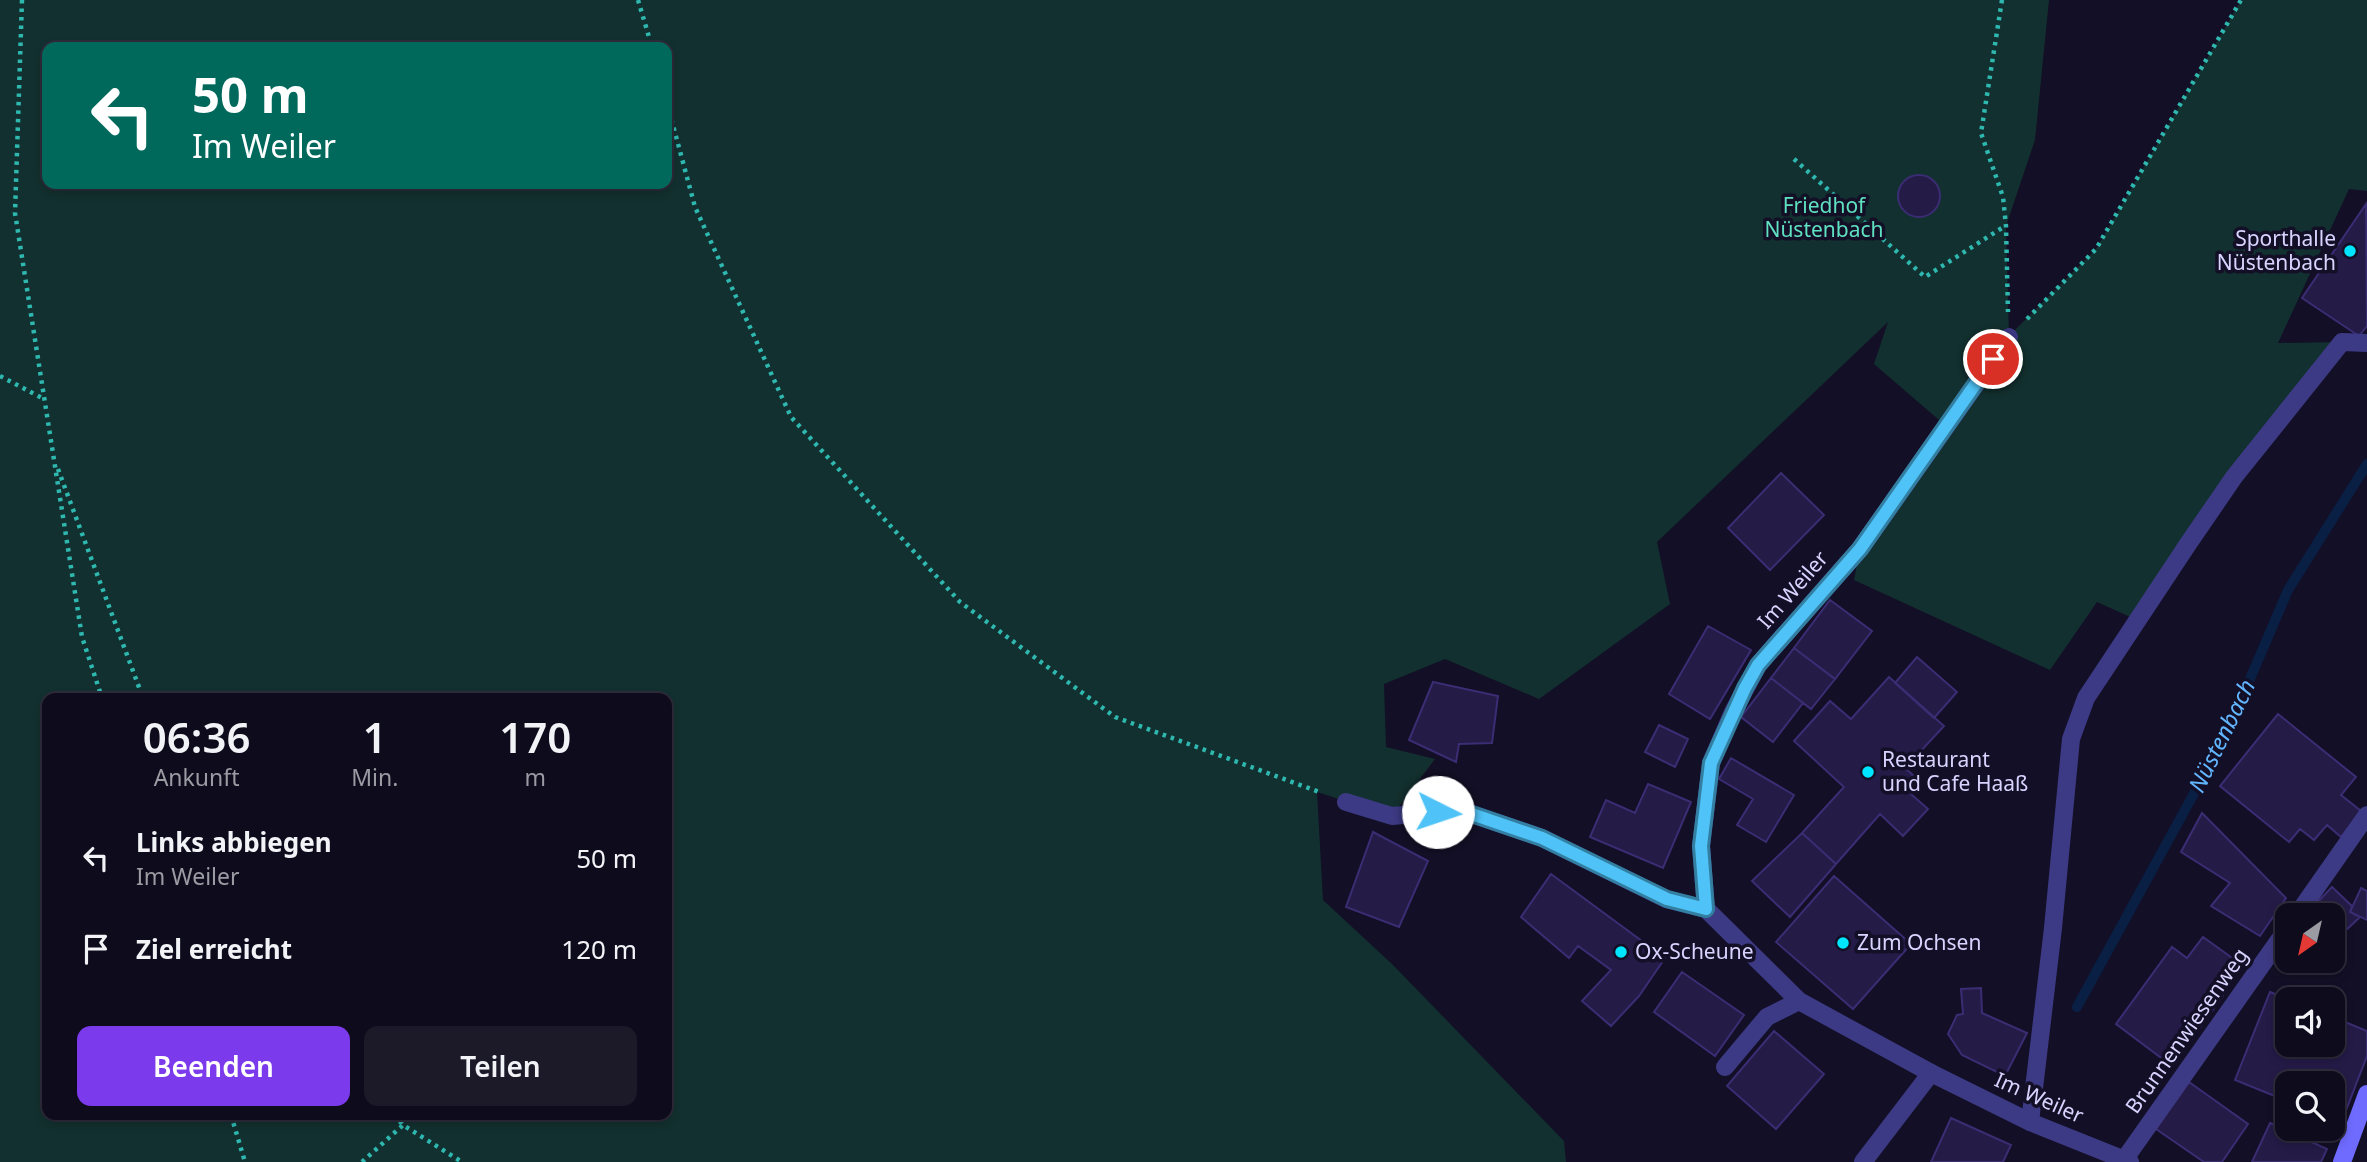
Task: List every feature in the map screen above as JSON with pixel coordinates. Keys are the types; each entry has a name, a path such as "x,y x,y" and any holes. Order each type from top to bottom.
{"main road":[{"path":"2342,1162 2367,1094"}],"street":[{"name":"Im Weiler","path":"2009,337 1860,549 1758,665 1752,676 1711,763 1701,846 1706,909 1799,1001 1931,1073 2030,1122 2127,1161"},
{"path":"2030,1122 2053,928 2071,739 2086,698 2234,477 2342,342 2367,343"},
{"path":"1346,802 1392,816 1460,810 1542,838 1667,899 1706,909"},
{"path":"2305,903 2367,815"},
{"name":"Brunnenwiesenweg","path":"2127,1161 2275,946"},
{"path":"1726,1067 1767,1017 1799,1001"},
{"path":"1863,1162 1931,1073"}],"path":[{"path":"22,0 15,213 82,637 100,693"},
{"path":"638,0 651,42"},
{"path":"2002,0 1981,133 2003,197 2009,337"},
{"path":"2009,337 2096,249 2241,0"},
{"path":"672,122 695,207 791,417 960,602 1115,717 1346,802"},
{"path":"1794,159 1925,277 2006,226"},
{"path":"0,376 44,400"},
{"path":"54,459 141,693"},
{"path":"232,1120 245,1162"},
{"path":"398,1120 462,1162"},
{"path":"362,1162 403,1125"}],"green space":[{"name":"Friedhof Nüstenbach","path":"0,0 2049,0 2035,140 2006,226 2009,336 2096,249 2241,0 2367,0 2367,191 2349,189 2278,343 2342,342 2137,620 2097,602 2050,670 1854,580 1860,549 1946,426 1874,364 1888,322 1657,542 1670,604 1539,699 1445,659 1384,684 1386,747 1435,759 1392,816 1317,792 1323,900 1392,964 1564,1141 1566,1162 0,1162"}],"building":[{"path":"1919,175 1934,181 1940,196 1934,211 1919,217 1904,211 1898,196 1904,181"},
{"name":"Sporthalle Nüstenbach","path":"2366,204 2367,326 2359,336 2302,298"},
{"path":"1781,473 1824,515 1770,570 1728,528"},
{"path":"1830,600 1872,631 1835,679 1794,648"},
{"path":"1708,626 1751,650 1710,719 1669,694"},
{"path":"1794,648 1835,679 1811,709 1771,678"},
{"path":"1917,657 1957,692 1934,718 1895,683"},
{"name":"Restaurant und Cafe Haaß","path":"1889,677 1944,726 1905,768 1913,775 1903,787 1928,809 1903,836 1880,814 1836,864 1802,833 1844,787 1794,741 1830,701 1851,719"},
{"path":"1771,678 1803,703 1773,742 1741,717"},
{"path":"1433,682 1498,696 1492,743 1459,744 1456,762 1409,740"},
{"path":"2278,714 2356,777 2341,795 2361,811 2341,837 2327,825 2314,840 2300,829 2289,842 2220,786"},
{"path":"1659,725 1688,739 1675,767 1645,752"},
{"path":"1731,758 1794,795 1766,842 1737,825 1753,799 1719,779"},
{"path":"1648,784 1691,802 1663,868 1590,837 1606,800 1635,813"},
{"path":"2202,813 2286,898 2283,903 2275,903 2275,914 2260,936 2211,906 2230,883 2181,852"},
{"path":"1373,832 1428,861 1399,927 1346,907"},
{"path":"1802,833 1836,864 1790,917 1752,881"},
{"name":"Ox-Scheune","path":"1551,874 1665,958 1639,996 1611,1026 1582,1001 1611,970 1578,946 1569,958 1521,917"},
{"name":"Zum Ochsen","path":"1834,876 1911,944 1853,1009 1776,942"},
{"path":"2332,887 2352,906 2350,912 2360,917 2345,931 2345,903 2317,903"},
{"path":"2361,888 2367,891 2367,920 2350,912"},
{"path":"2203,937 2235,960 2220,982 2223,996 2172,1066 2116,1024 2172,947 2187,958"},
{"path":"1682,972 1744,1015 1715,1056 1654,1012"},
{"path":"1981,988 1982,1013 2027,1033 2005,1076 1962,1055 1948,1034 1957,1015 1963,1014 1961,989"},
{"path":"2270,992 2275,994 2275,1057 2345,1057 2345,1022 2367,1031 2367,1056 2345,1113 2345,1071 2275,1071 2275,1096 2235,1080"},
{"path":"1774,1031 1824,1074 1776,1129 1727,1086"},
{"path":"2189,1082 2248,1124 2222,1162 2204,1162 2156,1129"},
{"path":"1951,1118 2011,1145 2003,1162 1931,1162"},
{"path":"2270,1123 2275,1125 2275,1141 2309,1141 2327,1149 2321,1162 2252,1162"}],"waterway":[{"name":"Nüstenbach","path":"2077,1007 2226,735 2288,590 2367,464"}],"place":[{"name":"Sporthalle Nüstenbach","path":"2350,251"},
{"name":"Restaurant und Cafe Haaß","path":"1868,772"},
{"name":"Zum Ochsen","path":"1843,943"},
{"name":"Ox-Scheune","path":"1621,952"}],"route":[{"path":"1438,812 1460,810 1542,838 1667,899 1706,909 1701,846 1711,763 1745,688 1758,665 1860,549 1993,359"}]}
